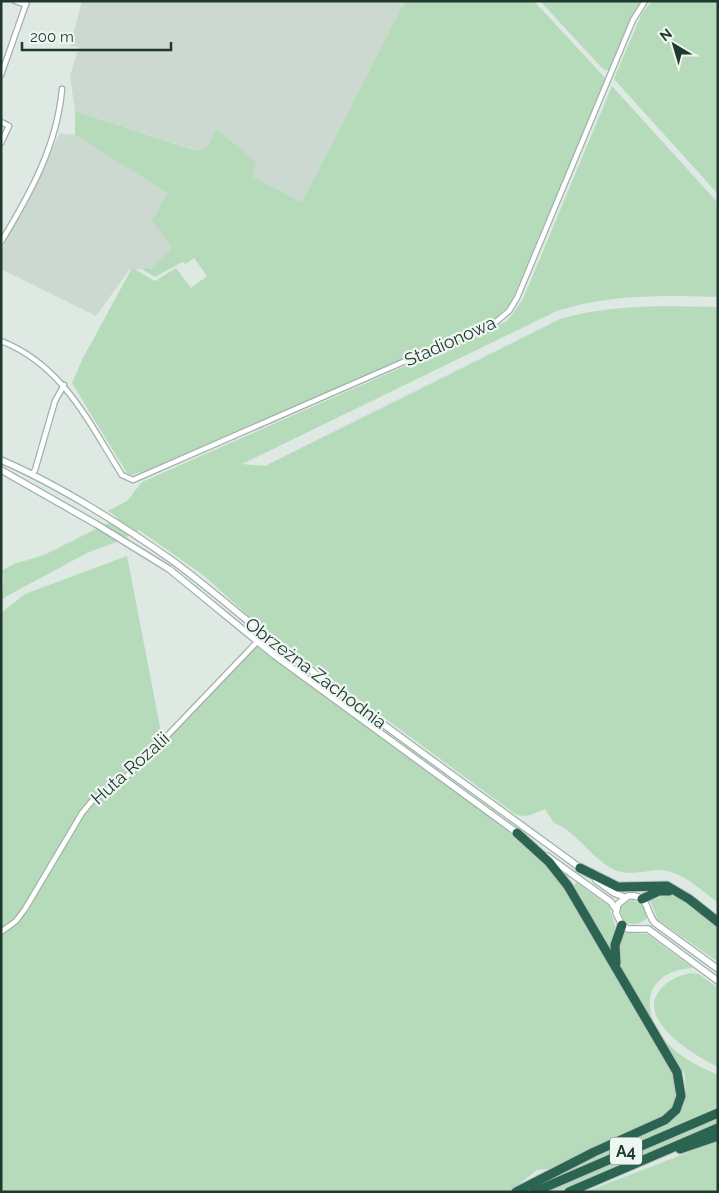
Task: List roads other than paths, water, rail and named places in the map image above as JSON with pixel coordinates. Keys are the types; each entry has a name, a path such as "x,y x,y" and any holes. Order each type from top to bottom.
{"highway":[{"path":"516,1192 594,1152 665,1120 679,1104 681,1089 677,1072 568,886 549,862 517,833"},
{"path":"580,868 618,886 667,886 718,922"},
{"path":"642,899 660,891 677,892"},
{"path":"622,925 617,937 614,953 623,981"},
{"name":"A4","path":"534,1192 718,1113"},
{"name":"A4","path":"569,1192 718,1128"},
{"path":"598,1179 718,1136"}],"street":[{"path":"1,75 26,3 14,1"},
{"name":"Stadionowa","path":"64,385 125,478 138,478 504,316 517,298 633,20 646,1"},
{"path":"1,242 31,190 46,158 56,124 62,89"},
{"path":"1,122 9,126 1,143"},
{"path":"1,341 26,354 64,385 55,401 35,470 32,474"},
{"name":"Obrzeżna Zachodnia","path":"1,460 32,474 105,517 174,562 280,647 390,730 614,893 624,897"},
{"name":"Obrzeżna Zachodnia","path":"1,470 96,524 168,570 258,642 594,889 615,908"},
{"name":"Huta Rozalii","path":"1,932 16,921 25,910 82,813 92,801 122,780 144,760 258,642"},
{"path":"718,969 661,927 651,917 647,902 642,899 635,896 624,897 615,908 622,925 628,928 640,928 652,932 718,981"},
{"path":"640,928 651,917"}]}
